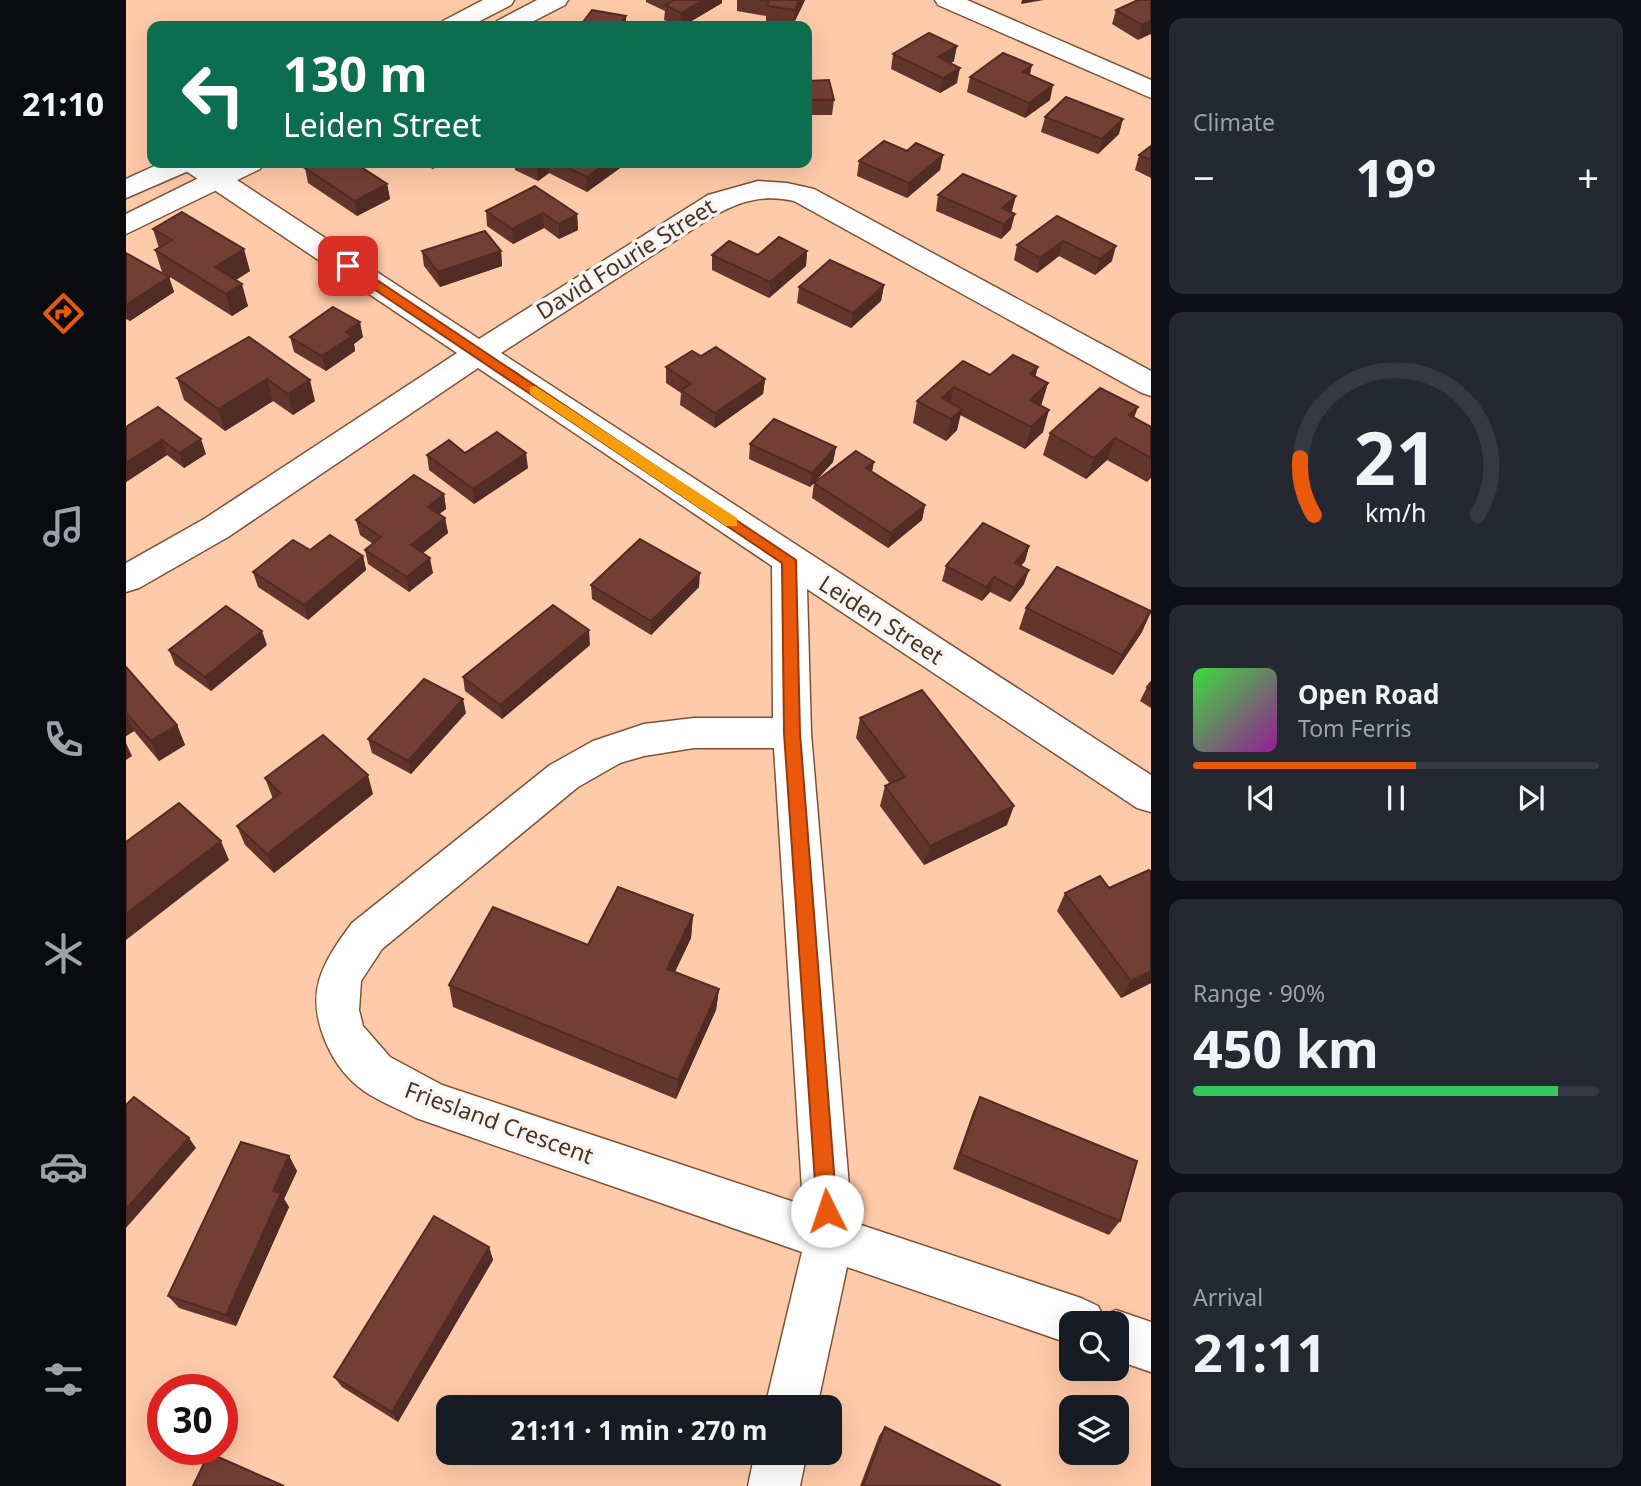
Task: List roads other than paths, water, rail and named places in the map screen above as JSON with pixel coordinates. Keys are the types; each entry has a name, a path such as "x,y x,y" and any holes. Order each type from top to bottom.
{"street":[{"path":"462,21 502,0"},
{"path":"516,21 556,0"},
{"path":"947,0 1151,90"},
{"path":"126,190 172,168"},
{"path":"126,225 206,171"},
{"name":"Leiden Street","path":"206,171 789,560 1151,796"},
{"name":"David Fourie Street","path":"126,579 216,528 690,217 720,199 762,187 804,195 1151,385"},
{"path":"789,560 792,733 829,1238 794,1395"},
{"name":"Friesland Crescent","path":"792,733 694,733 644,740 607,752 564,776 367,936 344,968 335,1002 340,1027 355,1055 376,1074 432,1103 1059,1316"},
{"path":"1129,1339 1151,1347"},
{"path":"774,1486 778,1465"}]}
